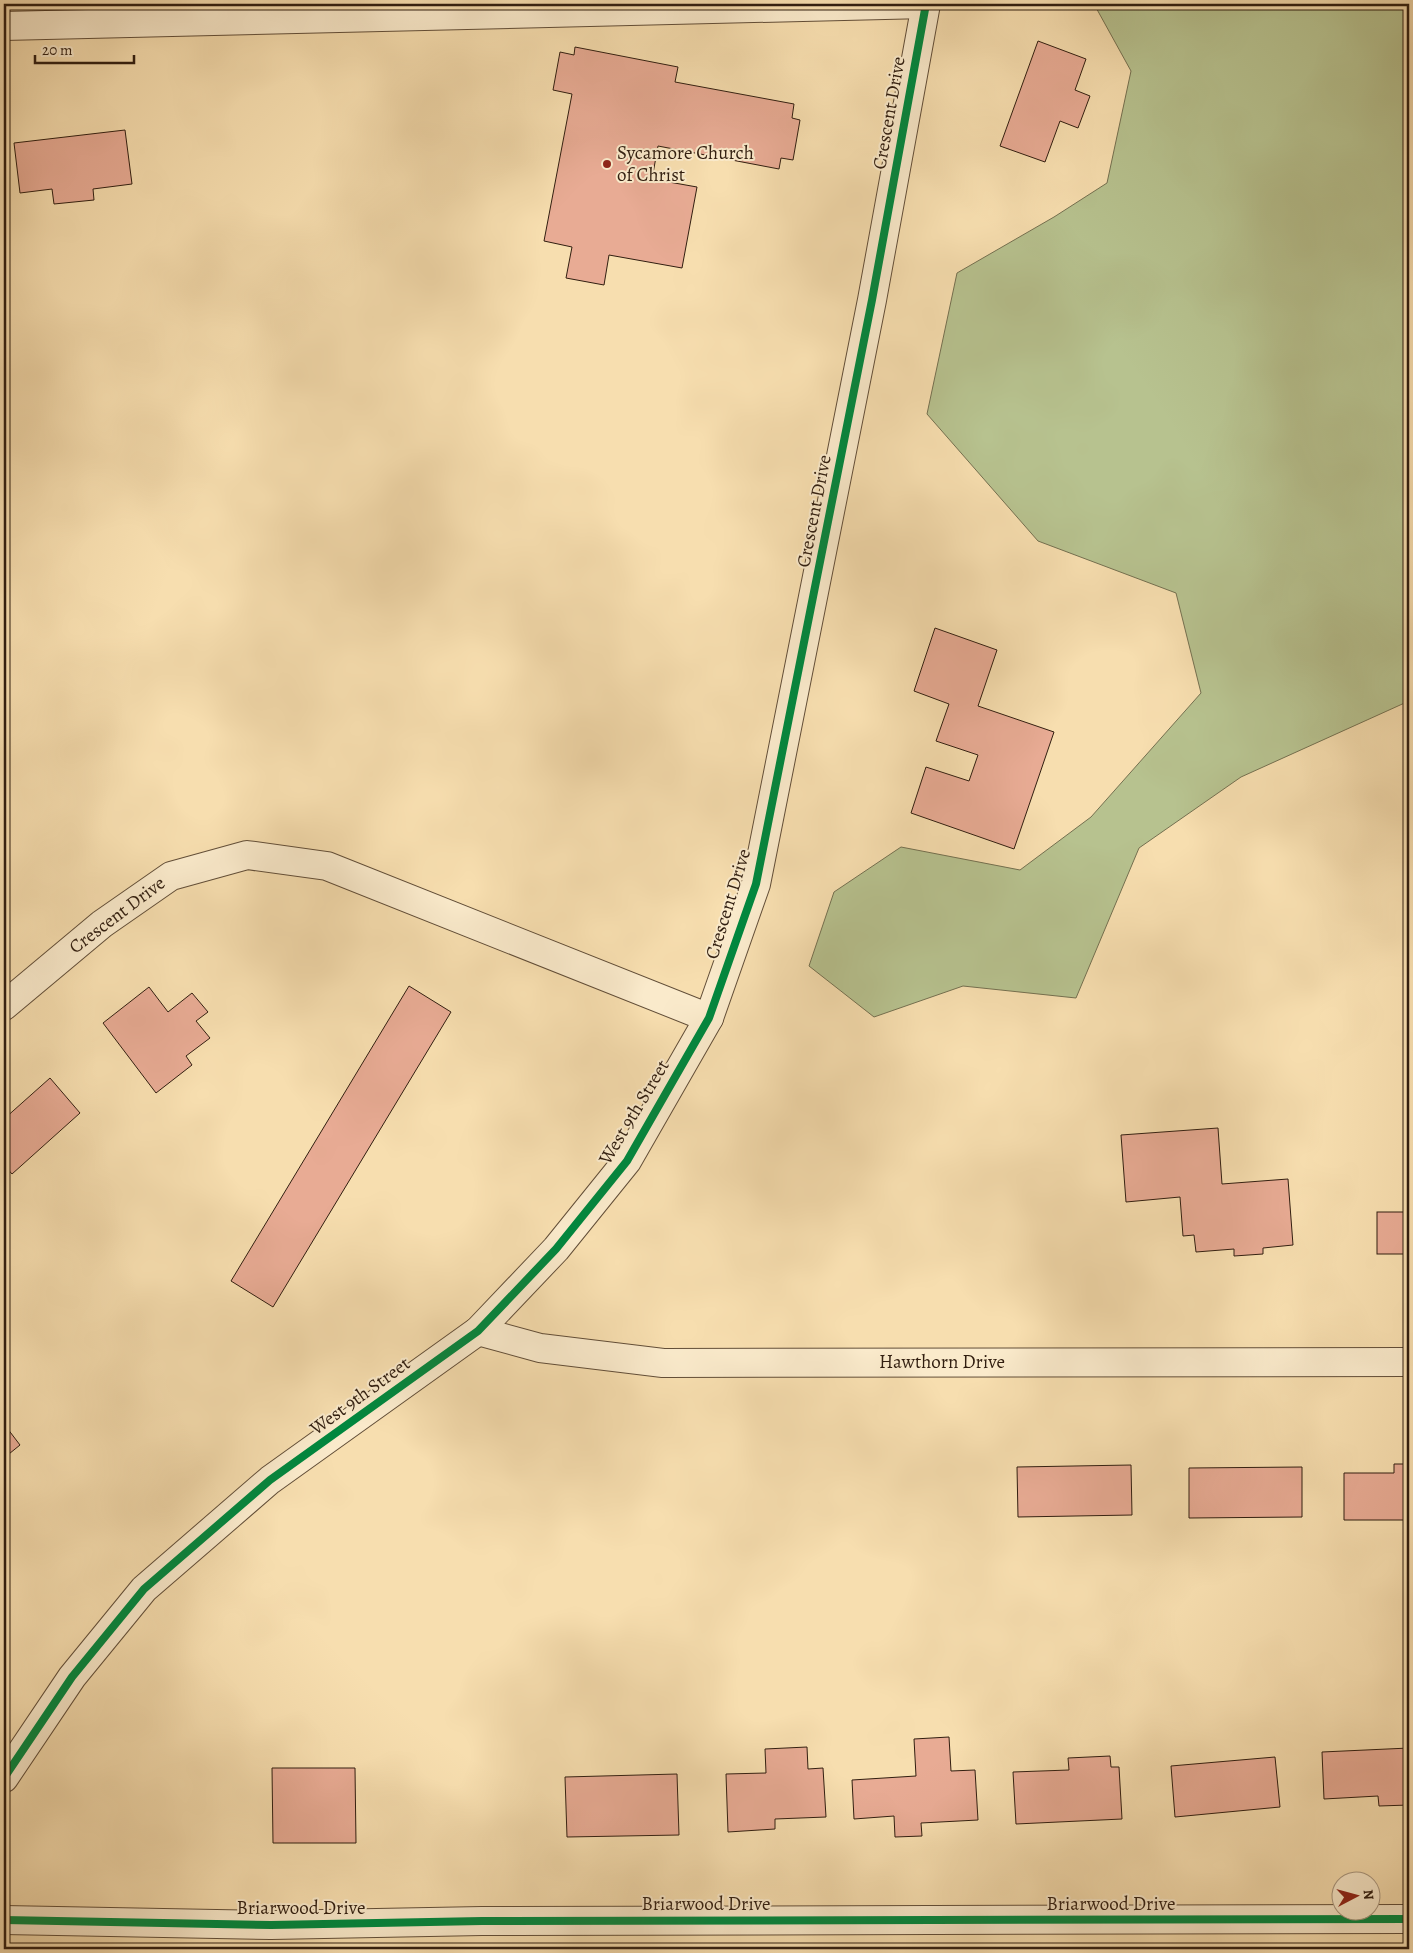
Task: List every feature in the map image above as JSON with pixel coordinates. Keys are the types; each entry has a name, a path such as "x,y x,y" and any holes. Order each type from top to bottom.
{"street":[{"path":"4,26 926,4"},
{"name":"Crescent Drive","path":"4,1006 102,924 171,876 247,855 327,866 709,1018 756,884 872,300 926,4"},
{"name":"West 9th Street","path":"4,1778 72,1677 144,1589 270,1480 478,1331 556,1249 627,1160 709,1018"},
{"name":"Hawthorn Drive","path":"478,1331 540,1348 663,1363 1409,1362"},
{"name":"Briarwood Drive","path":"4,1920 271,1925 482,1921 1409,1919"}],"green space":[{"path":"1094,4 1409,4 1409,701 1241,777 1139,848 1076,998 963,986 874,1017 809,966 834,892 901,847 1020,870 1091,817 1201,693 1176,593 1038,541 927,414 957,273 1054,217 1107,183 1131,71"}],"building":[{"path":"1038,41 1086,59 1075,90 1090,96 1078,128 1060,121 1045,162 1000,146"},
{"name":"Sycamore Church of Christ","path":"575,47 678,67 675,82 794,104 792,118 800,120 793,160 781,158 779,169 658,146 652,179 697,187 682,268 609,255 604,285 566,278 572,247 544,241 572,94 553,90 560,52 574,55"},
{"path":"125,130 132,184 93,189 94,200 54,204 52,189 20,193 14,143"},
{"path":"935,628 997,650 978,706 1054,732 1014,849 911,813 926,767 969,781 978,755 936,741 949,704 914,691"},
{"path":"409,986 451,1012 273,1307 231,1281"},
{"path":"149,987 168,1012 192,993 208,1012 196,1021 210,1038 186,1056 192,1065 156,1093 103,1023"},
{"path":"50,1078 80,1113 12,1174 4,1165 4,1119"},
{"path":"1218,1128 1222,1184 1288,1179 1293,1245 1263,1248 1263,1254 1234,1256 1234,1249 1196,1252 1194,1235 1183,1236 1180,1197 1126,1202 1121,1135"},
{"path":"1377,1212 1409,1212 1409,1254 1377,1254"},
{"path":"4,1424 20,1445 4,1458"},
{"path":"1394,1464 1409,1464 1409,1520 1344,1520 1344,1473 1394,1473"},
{"path":"1131,1465 1132,1515 1018,1517 1017,1467"},
{"path":"1302,1467 1302,1517 1189,1518 1189,1468"},
{"path":"949,1737 951,1771 975,1770 978,1820 921,1823 922,1836 895,1837 894,1816 854,1819 852,1780 916,1776 914,1739"},
{"path":"807,1747 808,1769 823,1768 826,1817 775,1819 775,1829 728,1832 726,1774 766,1773 765,1749"},
{"path":"1409,1748 1409,1805 1379,1806 1378,1796 1324,1799 1322,1752"},
{"path":"1110,1756 1111,1767 1119,1767 1122,1819 1016,1824 1013,1772 1069,1770 1068,1758"},
{"path":"1275,1757 1280,1807 1175,1817 1171,1766"},
{"path":"272,1768 355,1768 356,1843 273,1843"},
{"path":"677,1774 679,1835 567,1837 565,1777"}],"cycle path":[{"path":"4,1778 72,1677 144,1589 270,1480 478,1331 556,1249 627,1161 709,1018 756,884 872,300 926,4"},
{"path":"4,1920 271,1925 482,1921 1409,1919"}],"place":[{"name":"Sycamore Church of Christ","path":"607,164"}]}
